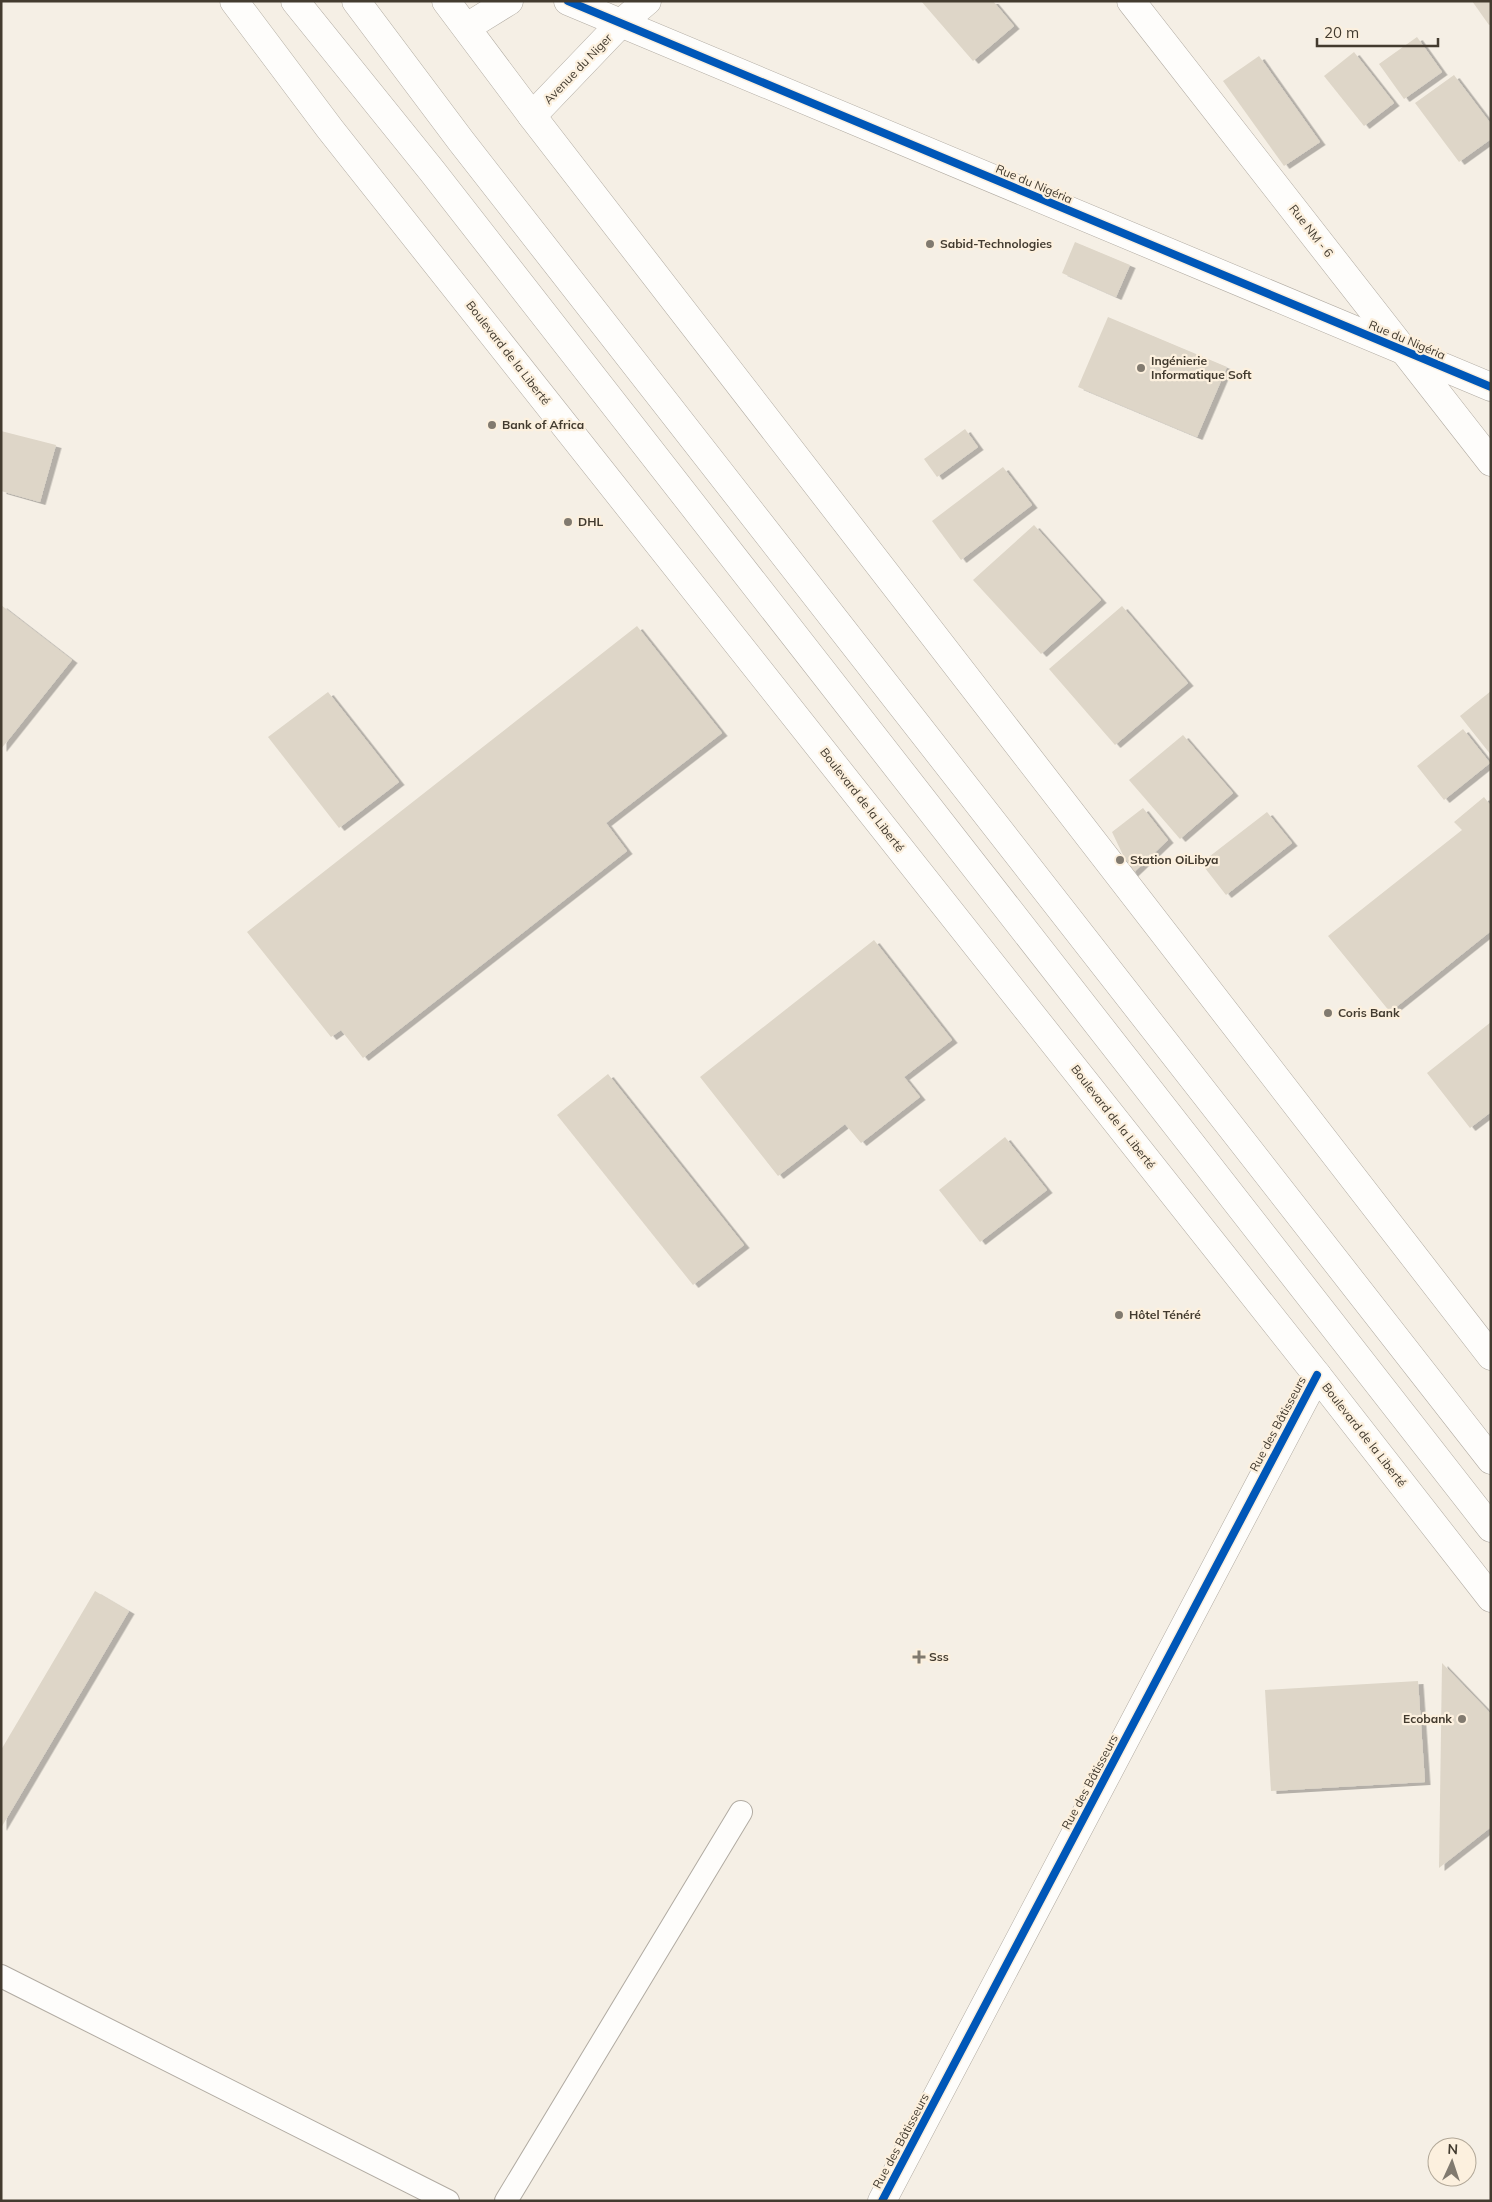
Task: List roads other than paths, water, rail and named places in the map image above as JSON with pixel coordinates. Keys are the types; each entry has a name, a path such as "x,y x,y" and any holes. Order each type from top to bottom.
{"main road":[{"name":"Boulevard de la Liberté","path":"234,1 330,129 1317,1375 1491,1598"},
{"path":"295,1 444,186 1491,1528"},
{"path":"356,1 461,141 1491,1460"},
{"path":"446,1 532,116 1491,1356"},
{"path":"467,27 509,1"},
{"name":"Rue du Nigéria","path":"568,1 1491,387"},
{"name":"Avenue du Niger","path":"532,116 621,23 646,1"},
{"name":"Rue NM - 6","path":"1132,1 1491,462"},
{"name":"Rue des Bâtisseurs","path":"882,2201 1317,1375"}],"lane":[{"path":"506,2201 741,1812"},
{"path":"1,1976 448,2201"}],"place":[{"name":"Sabid-Technologies","path":"930,244"},
{"name":"Ingénierie Informatique Soft","path":"1141,368"},
{"name":"Bank of Africa","path":"492,425"},
{"name":"DHL","path":"568,522"},
{"name":"Station OiLibya","path":"1120,860"},
{"name":"Coris Bank","path":"1328,1013"},
{"name":"Hôtel Ténéré","path":"1119,1315"},
{"name":"Sss","path":"919,1657"},
{"name":"Ecobank","path":"1462,1719"}]}
